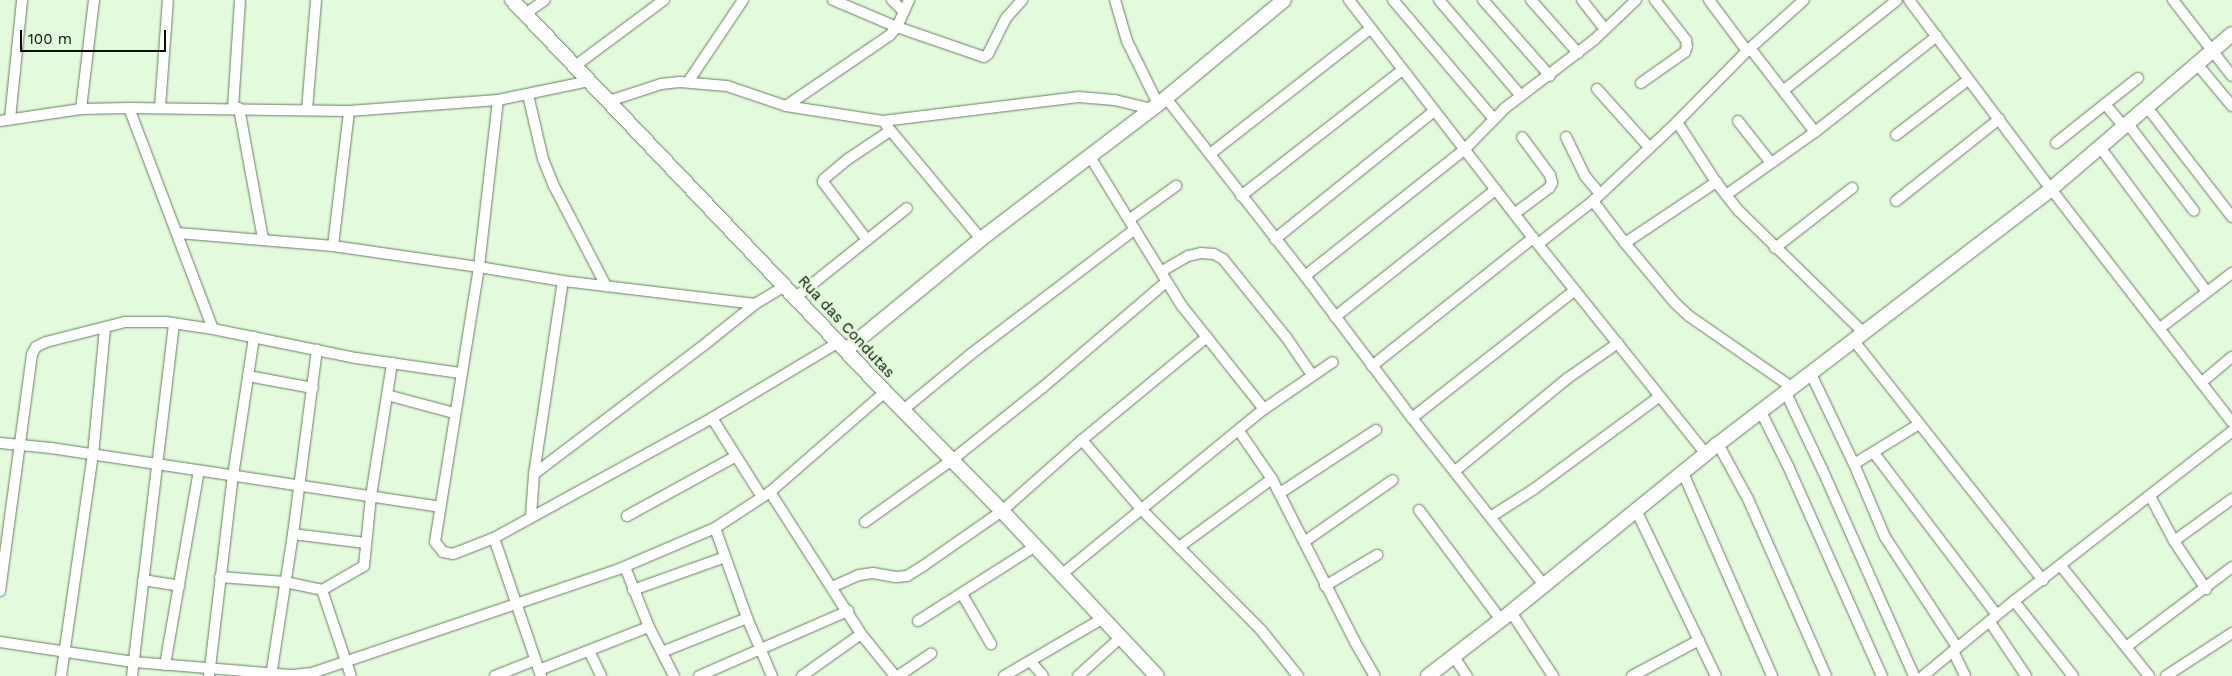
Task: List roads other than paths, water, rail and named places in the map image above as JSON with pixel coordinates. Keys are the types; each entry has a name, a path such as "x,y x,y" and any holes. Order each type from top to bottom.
{"street":[{"path":"22,0 5,120 81,109 236,108 349,111 498,100 590,82"},
{"path":"81,109 94,0"},
{"path":"160,108 168,0"},
{"path":"240,0 236,108 263,239"},
{"path":"307,110 316,0"},
{"name":"Rua das Condutas","path":"512,0 885,392 1002,511 1156,676"},
{"path":"525,14 545,0"},
{"path":"575,66 664,0"},
{"path":"688,82 743,0"},
{"path":"833,0 897,27 984,57 988,54 1017,1"},
{"path":"892,0 903,10"},
{"path":"786,106 878,44 897,27 909,0"},
{"path":"1115,0 1127,41 1158,104 1210,154 1412,418 1492,516 1544,585"},
{"path":"498,100 479,266 460,373 435,542 443,552 453,554 494,538 842,346 1158,104 1284,0"},
{"path":"1348,0 1495,190 1706,454"},
{"path":"1393,0 1493,118"},
{"path":"1439,0 1521,96"},
{"path":"1483,0 1550,76"},
{"path":"1530,0 1578,53"},
{"path":"1582,0 1605,29"},
{"path":"1641,83 1685,52 1688,46 1686,40 1655,0"},
{"path":"1709,0 1784,90 1815,132"},
{"path":"1372,366 1596,197 1677,122 1748,49 1804,0"},
{"path":"1784,90 1897,0"},
{"path":"1909,0 2051,189 2232,422"},
{"path":"2173,0 2232,76"},
{"path":"1305,276 1465,149 1493,118 1578,53 1605,29 1630,2"},
{"path":"1210,154 1370,29"},
{"path":"1428,676 1506,616 1718,444 2051,189 2232,34"},
{"path":"1726,195 1815,132 1937,36"},
{"path":"2197,64 2232,106"},
{"path":"1241,196 1402,70"},
{"path":"2056,144 2138,78"},
{"path":"1896,135 1968,80"},
{"path":"609,101 661,84 688,82 727,86 786,106 883,122 1079,98 1158,104"},
{"path":"1597,89 1650,148"},
{"path":"528,95 543,159 563,206 606,286"},
{"path":"2105,104 2126,125 2194,211"},
{"path":"129,108 213,329"},
{"path":"2147,108 2232,217"},
{"path":"333,246 349,111"},
{"path":"1275,239 1434,111"},
{"path":"1896,201 1999,119"},
{"path":"1738,121 1771,163"},
{"path":"883,122 981,239"},
{"path":"1677,122 1726,195 1859,337 1919,424 2042,580"},
{"path":"867,240 823,182 824,179 848,159 890,131"},
{"path":"1566,137 1596,197 1625,243 1675,303 1689,316 1789,391 1822,470 1922,676 2014,600 2061,566 2232,431"},
{"path":"1514,214 1549,188 1552,183 1550,175 1522,138"},
{"path":"2100,148 2208,292"},
{"path":"1089,155 1162,271 1166,282 1264,409"},
{"path":"1625,243 1716,182"},
{"path":"1130,219 1176,186"},
{"path":"1775,248 1852,188"},
{"path":"1336,317 1495,190"},
{"path":"796,297 907,208"},
{"path":"903,410 1135,229"},
{"path":"178,233 333,246 479,266 562,281 755,304"},
{"path":"1162,271 1188,256 1201,253 1214,254 1223,259 1286,337 1312,375"},
{"path":"2160,328 2232,273"},
{"path":"531,516 534,474 562,281"},
{"path":"865,522 952,460 1042,388 1166,282"},
{"path":"534,474 755,304 785,286"},
{"path":"1412,418 1575,290"},
{"path":"0,591 32,354 36,347 46,342 125,322 174,323 316,350 460,373"},
{"path":"132,676 174,323"},
{"path":"61,676 93,455 105,328"},
{"path":"210,672 220,577 254,337"},
{"path":"832,587 873,572 907,576 1002,511 1082,440 1207,337"},
{"path":"1455,471 1568,378 1618,343"},
{"path":"271,674 300,484 313,388 316,350"},
{"path":"2202,382 2232,356"},
{"path":"220,577 285,582 322,590 363,568 371,496 392,362"},
{"path":"1062,575 1239,432 1264,409 1332,362"},
{"path":"1811,374 1854,464 1885,537 1955,649 1965,676"},
{"path":"248,376 313,388"},
{"path":"0,642 64,653 210,672 293,675 312,673 625,566 715,528 766,494 885,392"},
{"path":"387,396 454,413"},
{"path":"1492,516 1534,489 1659,397"},
{"path":"1761,412 1788,466 1882,676"},
{"path":"712,418 736,456 766,494 832,587 861,634 896,676 931,654"},
{"path":"1854,464 1919,424"},
{"path":"1280,493 1376,430"},
{"path":"1239,432 1280,493 1354,642 1375,676"},
{"path":"1082,440 1142,510 1261,630 1298,676"},
{"path":"0,444 300,484 440,507"},
{"path":"1718,444 1751,507 1826,676"},
{"path":"1874,453 1994,618 2026,676"},
{"path":"627,516 736,456"},
{"path":"165,665 199,471"},
{"path":"1683,473 1772,676"},
{"path":"1179,547 1272,479"},
{"path":"1304,542 1394,480"},
{"path":"2150,496 2174,541 2206,589"},
{"path":"2174,541 2232,499"},
{"path":"1420,510 1553,676"},
{"path":"1636,510 1716,676"},
{"path":"715,528 747,618 772,676"},
{"path":"293,534 365,543"},
{"path":"494,538 540,673 649,627"},
{"path":"918,621 1034,547"},
{"path":"1326,586 1377,555"},
{"path":"633,590 725,557"},
{"path":"625,566 649,627 674,676"},
{"path":"2061,566 2148,676"},
{"path":"2126,647 2206,589 2232,567"},
{"path":"143,580 180,586"},
{"path":"322,590 341,663 351,676"},
{"path":"962,594 991,644"},
{"path":"2014,600 2073,676"},
{"path":"699,676 848,611"},
{"path":"662,652 747,618"},
{"path":"1004,676 1031,662 1102,618"},
{"path":"2166,676 2232,633"},
{"path":"802,676 861,634"},
{"path":"1078,676 1120,638"},
{"path":"1632,676 1699,640"},
{"path":"589,651 601,676"},
{"path":"1454,657 1467,676"},
{"path":"495,676 535,660"},
{"path":"1031,662 1043,676"},
{"path":"337,676 341,663"}]}
